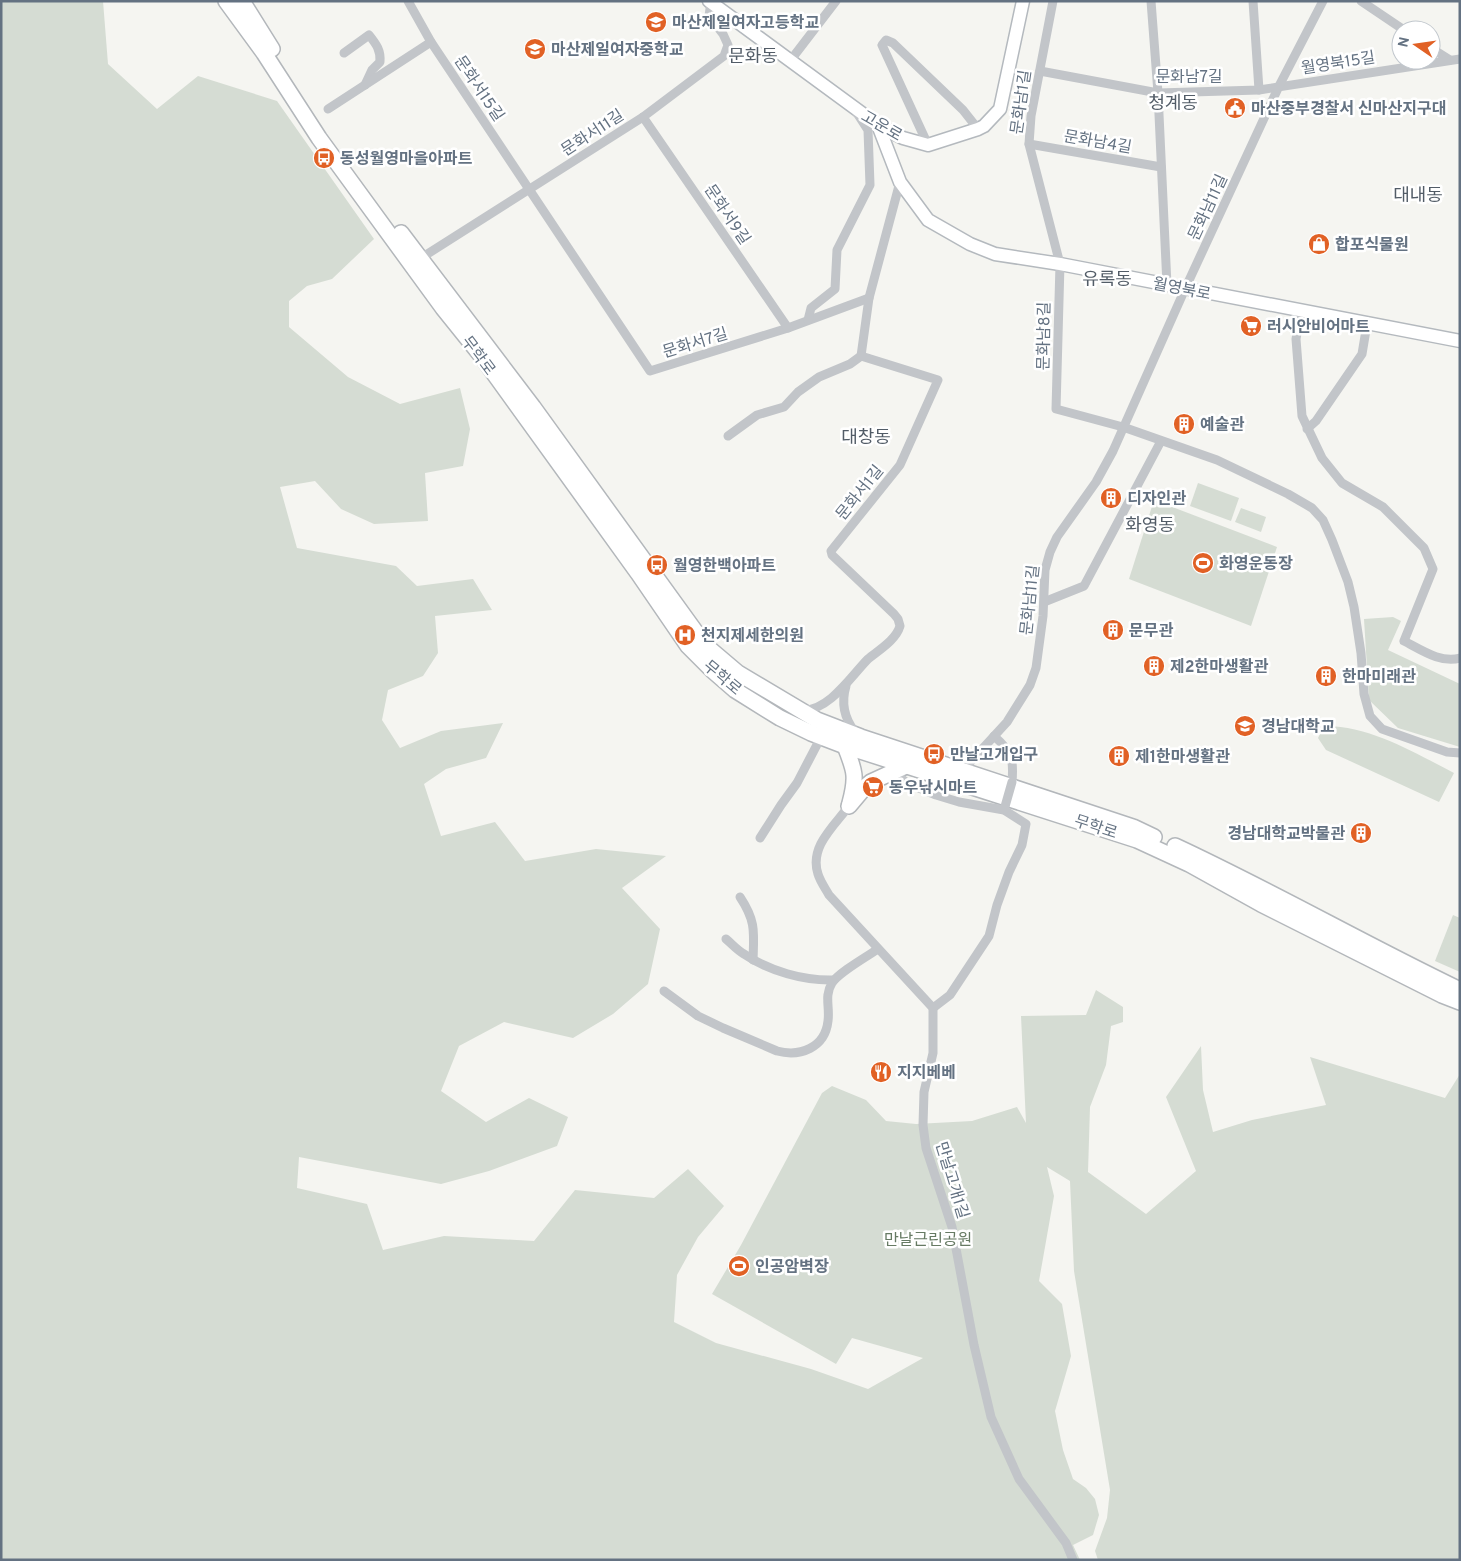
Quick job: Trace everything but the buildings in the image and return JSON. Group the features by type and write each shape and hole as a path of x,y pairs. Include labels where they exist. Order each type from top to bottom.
{"main road":[{"name":"무학로","path":"226,1 264,53 319,138 443,308 480,354 638,573 688,646 735,690 780,718 900,769 1137,840 1189,864 1301,925 1442,995 1460,1002"},
{"name":"무학로","path":"242,1 327,138 421,258 705,645 738,673 817,720 858,736 1132,826 1234,874 1400,961 1460,990"},
{"path":"928,145 978,130 1000,109 1022,1"},
{"name":"고운로","path":"710,2 878,125 903,138 928,145"},
{"name":"월영북로","path":"878,125 900,182 928,220 970,244 995,254 1060,264 1460,341"},
{"path":"845,746 854,767 855,775 849,806"},
{"path":"849,806 865,787 878,778 900,769"}],"street":[{"name":"문화서15길","path":"408,1 431,42 530,190"},
{"path":"790,61 836,1"},
{"name":"문화남1길","path":"1053,1 1031,116 1029,144 1060,264"},
{"path":"1151,1 1158,93 1167,285"},
{"path":"1253,1 1259,90"},
{"name":"문화남11길","path":"963,770 1007,722 1030,685 1036,668 1046,570 1056,536 1096,482 1113,451 1185,289 1279,86 1323,1"},
{"path":"1361,1 1391,21"},
{"name":"문화서11길","path":"421,258 643,117 724,56 728,45 723,34 710,16 710,2"},
{"path":"344,53 369,36 375,42 380,50 380,62 372,70 365,85"},
{"path":"928,145 882,45 886,40 893,43 963,110 978,130"},
{"path":"328,109 431,42"},
{"path":"1441,54 1450,60"},
{"name":"월영북15길","path":"1279,86 1460,59"},
{"name":"문화남7길","path":"1040,71 1158,93 1259,90 1279,86"},
{"path":"808,320 811,308 835,289 837,250 870,185 868,130 854,108"},
{"name":"문화서9길","path":"643,117 788,328"},
{"name":"문화남4길","path":"1029,144 1161,167"},
{"path":"728,436 757,415 784,407 798,392 819,377 850,364 861,356 869,298 900,182"},
{"name":"문화서7길","path":"530,190 650,371 788,328 869,298"},
{"name":"문화남8길","path":"1060,264 1056,409 1123,428"},
{"path":"1302,312 1296,339 1302,416 1322,458 1342,483 1383,508 1424,548 1433,569 1404,641 1436,657 1453,660 1460,658"},
{"path":"1308,429 1316,421 1362,354 1367,324"},
{"name":"문화서1길","path":"801,710 814,709 846,686 857,671 893,637 900,624 894,614 832,555 831,550 900,465 938,380 861,356"},
{"path":"1123,428 1217,460 1288,494 1312,508 1323,520 1348,582 1357,625 1364,694 1370,716 1382,729 1447,752 1460,753"},
{"path":"1044,602 1084,586 1161,441"},
{"path":"846,686 844,701 846,718 858,736"},
{"path":"994,736 1008,748 1014,766 1012,782 1004,810"},
{"path":"760,838 797,783 821,737"},
{"path":"849,806 821,841 816,855 818,874 829,895 933,1008 950,996 990,936 997,905 1009,872 1022,845 1026,824 1004,810 959,802 907,784 900,769"},
{"path":"740,897 749,910 753,921 753,960"},
{"path":"726,938 742,953 753,960 808,979 834,980"},
{"path":"664,992 698,1016 723,1028 777,1051 794,1054 811,1049 823,1036 829,1020 828,990 834,980 878,949"},
{"name":"만날고개1길","path":"933,1008 933,1053 924,1092 923,1125 926,1148 952,1227 974,1345 991,1418 1019,1479 1066,1542 1073,1560"}],"green space":[{"name":"만날근린공원","path":"1,1 103,1 108,64 157,109 198,76 277,101 374,239 332,279 307,286 289,301 289,327 348,377 400,404 460,388 470,429 463,466 425,473 428,521 374,524 341,509 315,481 280,487 297,548 396,566 417,586 473,579 492,610 435,616 438,653 423,676 388,690 382,720 400,748 441,731 503,723 486,758 446,769 424,784 441,836 495,822 525,861 596,849 666,856 622,888 660,929 648,984 613,1014 573,1038 504,1022 459,1046 441,1091 486,1122 529,1098 568,1117 557,1146 489,1171 441,1184 299,1157 297,1188 367,1204 383,1250 444,1236 534,1241 575,1190 654,1198 688,1169 724,1206 698,1237 677,1275 674,1322 716,1343 811,1369 868,1389 923,1358 852,1338 836,1364 712,1294 741,1245 822,1093 832,1086 866,1100 886,1121 916,1124 972,1121 1017,1107 1026,1123 1021,1016 1086,1015 1096,990 1123,1007 1123,1022 1111,1026 1106,1065 1090,1107 1088,1172 1146,1214 1196,1171 1166,1097 1201,1046 1203,1090 1213,1132 1252,1120 1326,1105 1310,1057 1445,1098 1460,1074 1460,1560 1098,1560 1095,1551 1107,1518 1110,1490 1074,1271 1070,1181 1047,1167 1054,1196 1039,1281 1062,1304 1071,1356 1055,1411 1063,1450 1073,1479 1086,1488 1095,1499 1099,1515 1093,1535 1073,1545 1080,1560 1,1560"},
{"path":"1198,483 1239,498 1231,521 1190,506"},
{"name":"화영운동장","path":"1154,500 1277,547 1251,626 1129,579"},
{"path":"1241,508 1266,517 1261,532 1235,522"},
{"path":"1393,617 1401,621 1388,650 1460,684 1460,747 1398,728 1369,700 1364,619"},
{"path":"1324,726 1358,730 1375,735 1408,749 1454,773 1439,802 1326,750 1318,738"},
{"path":"1453,915 1460,918 1460,972 1435,961"}],"place":[{"name":"마산제일여자고등학교","path":"656,22"},
{"name":"마산제일여자중학교","path":"535,49"},
{"name":"마산중부경찰서 신마산지구대","path":"1235,108"},
{"name":"동성월영마을아파트","path":"324,158"},
{"name":"합포식물원","path":"1319,244"},
{"name":"러시안비어마트","path":"1251,326"},
{"name":"예술관","path":"1184,424"},
{"name":"디자인관","path":"1111,498"},
{"name":"화영운동장","path":"1203,563"},
{"name":"월영한백아파트","path":"657,565"},
{"name":"문무관","path":"1113,630"},
{"name":"천지제세한의원","path":"685,635"},
{"name":"제2한마생활관","path":"1154,666"},
{"name":"한마미래관","path":"1326,676"},
{"name":"경남대학교","path":"1245,726"},
{"name":"만날고개입구","path":"934,754"},
{"name":"제1한마생활관","path":"1119,756"},
{"name":"동우낚시마트","path":"873,787"},
{"name":"경남대학교박물관","path":"1361,833"},
{"name":"지지베베","path":"881,1072"},
{"name":"인공암벽장","path":"739,1266"}],"district":[{"name":"문화동","path":"753,56"},
{"name":"청계동","path":"1173,103"},
{"name":"대내동","path":"1418,195"},
{"name":"유록동","path":"1107,279"},
{"name":"대창동","path":"866,437"},
{"name":"화영동","path":"1150,525"}]}
